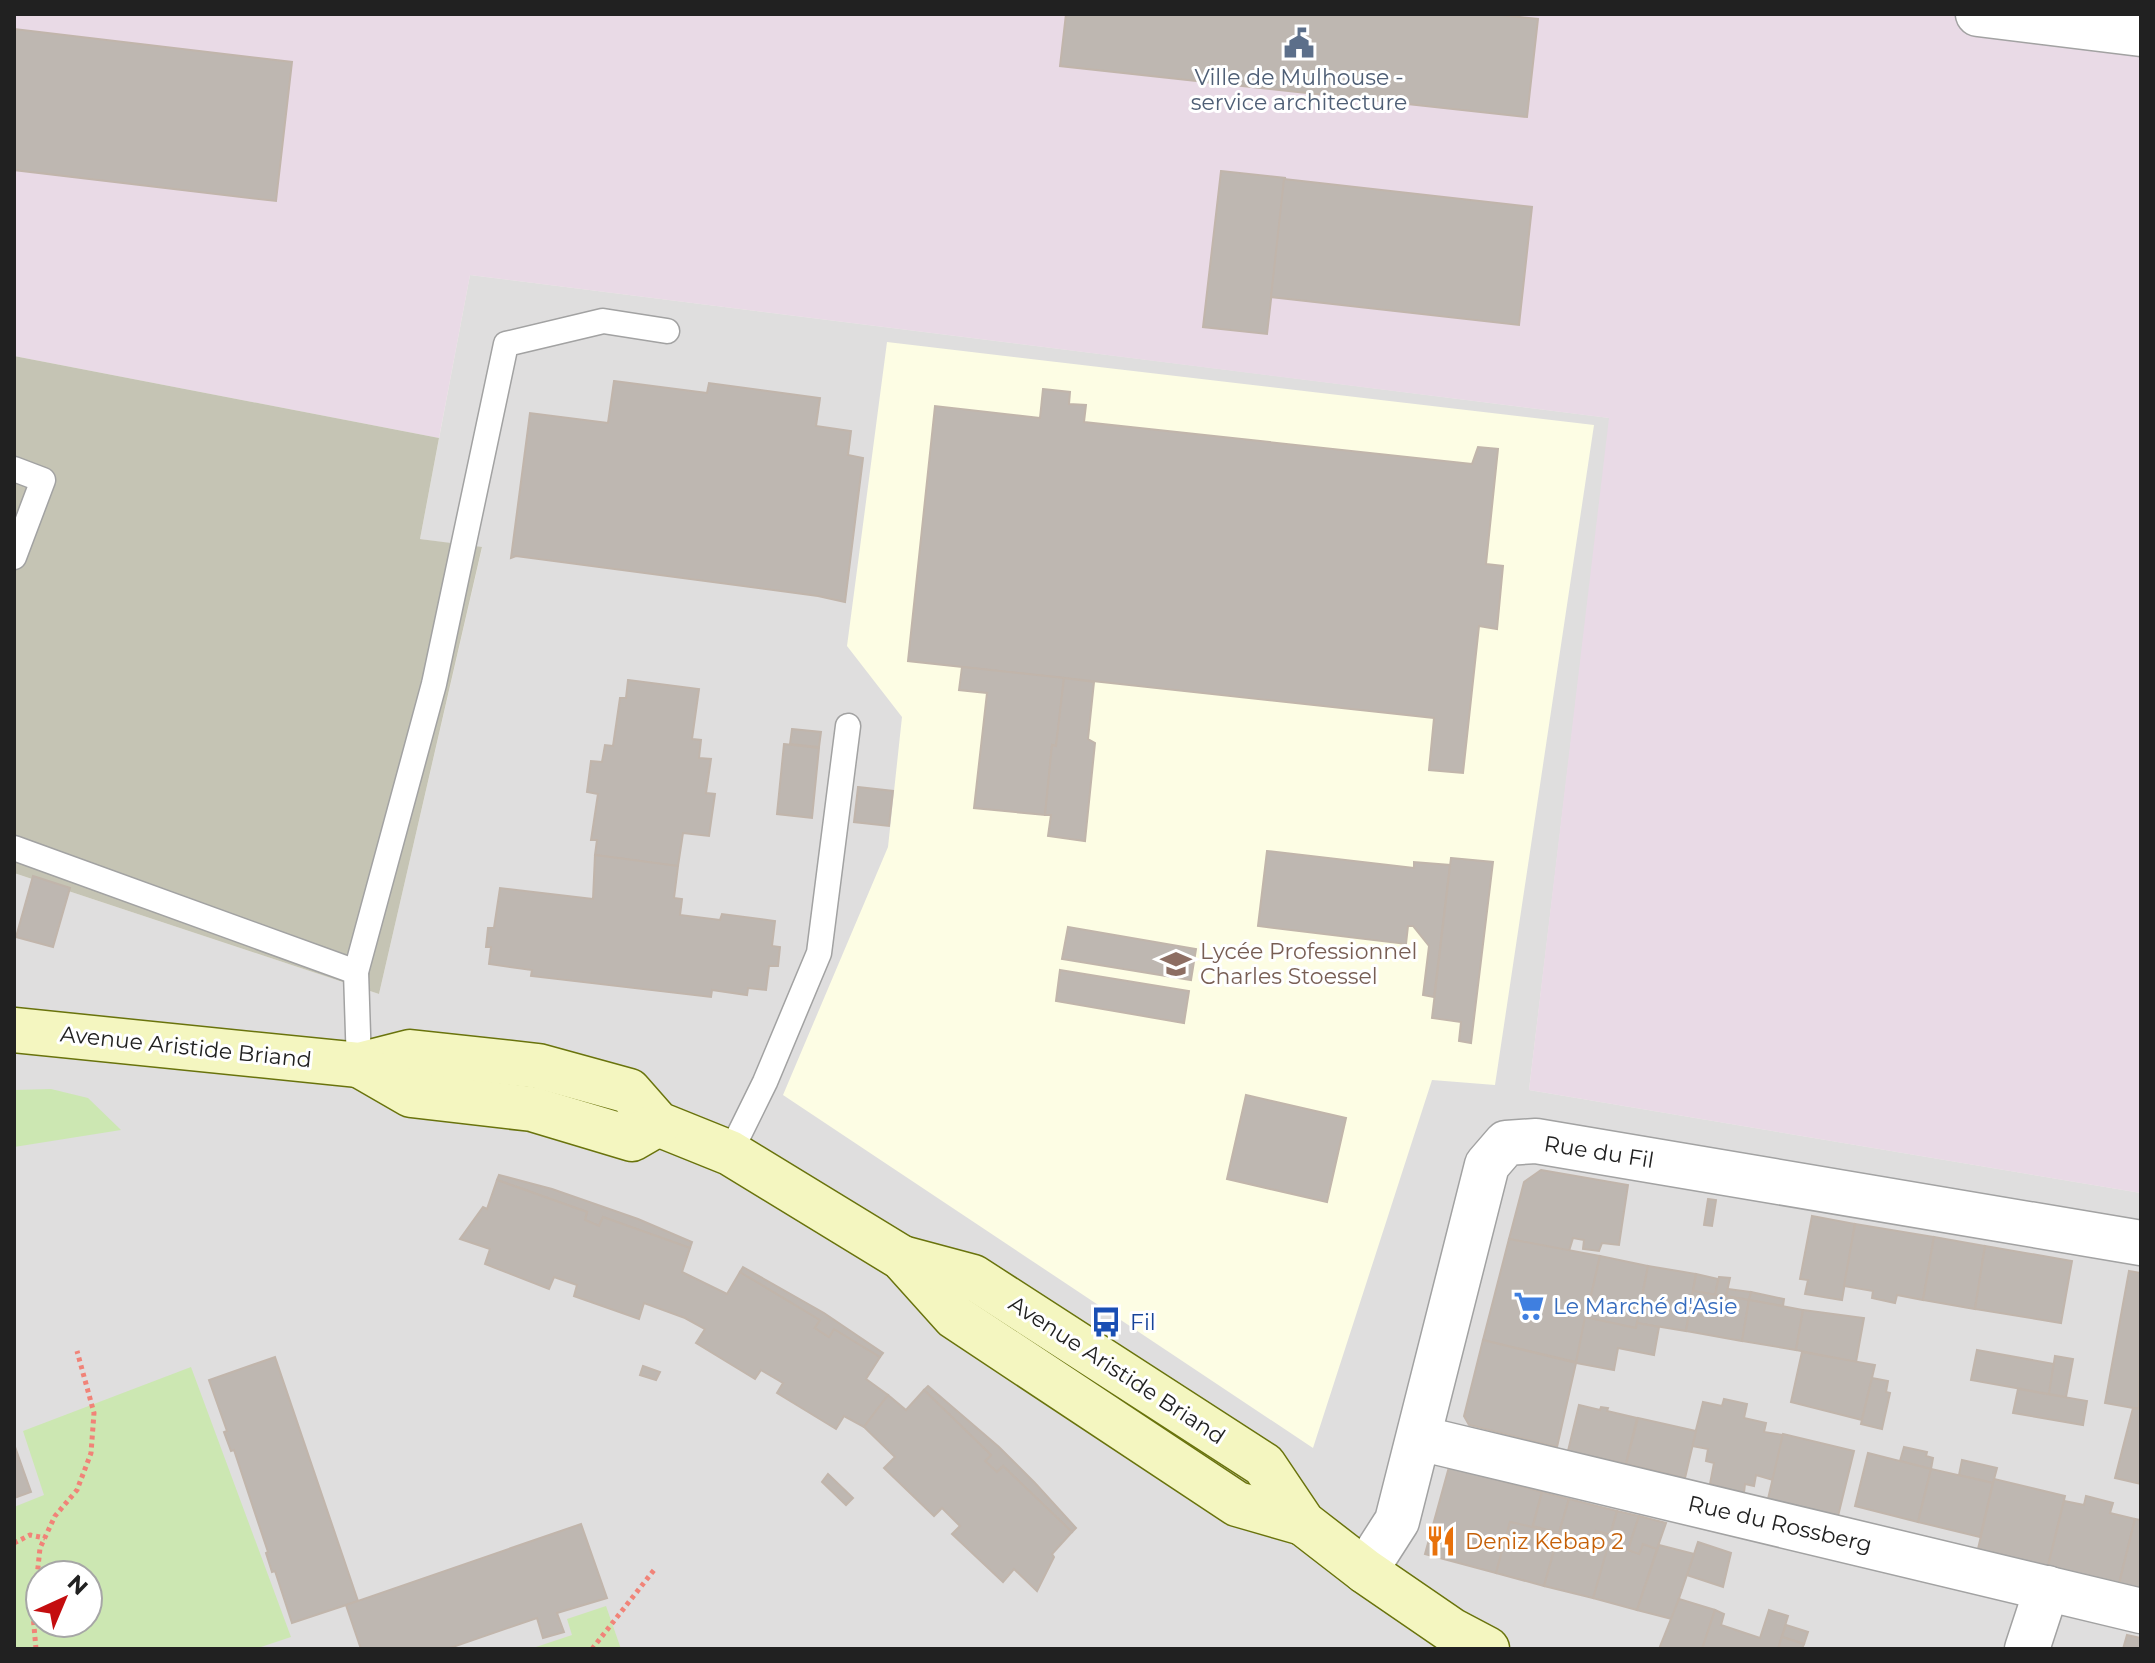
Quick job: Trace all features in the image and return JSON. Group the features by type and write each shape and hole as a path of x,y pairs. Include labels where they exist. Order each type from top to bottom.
{"main road":[{"name":"Avenue Aristide Briand","path":"14,1030 359,1065 410,1052 538,1066 629,1091 658,1124 730,1153 902,1258 955,1317 1237,1504 1303,1523 1460,1643"}],"street":[{"path":"1978,14 2141,34"},
{"name":"Rue du Fil","path":"1365,1571 1397,1521 1487,1165 1506,1143 1536,1141 2141,1243"},
{"name":"Rue du Rossberg","path":"1419,1438 2141,1611"},
{"path":"2027,1649 2047,1588"}],"lane":[{"path":"359,1065 356,972 434,684 506,344 603,321 667,331"},
{"path":"14,469 43,480 14,557"},
{"path":"730,1153 765,1082 819,953 848,726"},
{"path":"14,848 356,972"}],"path":[{"path":"36,1649 33,1615 40,1548 55,1516 77,1490 91,1453 94,1413 77,1351"},
{"path":"14,1543 30,1535 45,1538"},
{"path":"592,1649 654,1570"}],"shaded area":[{"path":"14,14 2141,14 2141,1193 1529,1090 1609,418 470,275 439,438 14,356"},
{"path":"470,275 1610,418 1529,1090 2141,1193 2141,1649 14,1649 14,873 379,994 482,548 420,539"},
{"name":"Lycée Professionnel Charles Stoessel","path":"887,342 1594,425 1495,1085 1432,1080 1313,1448 783,1095 888,847 902,717 847,646"},
{"path":"14,356 439,438 420,539 482,547 379,994 14,873"}],"green space":[{"path":"51,1089 88,1098 121,1130 14,1147 14,1090"},
{"path":"191,1367 291,1637 255,1649 14,1649 14,1507 44,1495 23,1431"},
{"path":"606,1606 621,1649 530,1649 572,1635 567,1619"}],"building":[{"name":"Ville de Mulhouse - service architecture","path":"1066,14 1493,14 1538,19 1527,117 1060,66"},
{"path":"14,29 292,62 276,201 14,170"},
{"path":"1221,171 1285,178 1267,334 1203,327"},
{"path":"1284,179 1532,207 1519,325 1271,297"},
{"path":"614,381 707,393 709,383 820,398 816,426 851,431 848,455 863,458 845,602 516,556 511,558 530,413 608,423"},
{"path":"1043,389 1070,392 1069,404 1086,405 1084,422 1472,464 1478,447 1498,449 1486,564 1503,566 1497,629 1479,626 1463,773 1429,770 1434,718 908,661 935,406 1040,418"},
{"path":"962,667 1064,678 1056,746 1052,745 1045,815 974,808 987,693 959,690"},
{"path":"1064,678 1094,682 1088,739 1095,743 1085,841 1048,836 1051,815 1045,815 1052,745 1056,746"},
{"path":"628,680 699,689 692,739 701,740 699,758 711,759 706,793 715,794 709,836 683,833 678,866 595,855 597,840 591,840 598,794 587,792 591,761 602,762 605,745 613,746 620,698 626,698"},
{"path":"792,729 821,732 819,747 790,744"},
{"path":"784,744 819,748 812,818 777,814"},
{"path":"858,787 893,791 889,826 854,822"},
{"path":"1267,851 1414,868 1414,862 1450,865 1434,997 1423,995 1429,946 1413,926 1408,926 1406,944 1258,926"},
{"path":"595,855 678,866 674,898 682,899 680,915 720,920 722,914 775,921 772,946 780,947 778,966 769,966 766,990 748,988 747,995 712,990 711,997 531,976 532,970 489,964 491,947 486,947 488,928 494,928 500,888 593,899"},
{"path":"1451,858 1493,862 1471,1043 1459,1041 1461,1022 1432,1018"},
{"path":"33,876 70,888 53,947 16,937"},
{"path":"1068,927 1196,949 1191,980 1062,959"},
{"path":"1060,970 1189,991 1184,1023 1056,1001"},
{"path":"1246,1095 1346,1118 1327,1202 1227,1179"},
{"path":"1541,1170 1628,1185 1619,1245 1602,1243 1599,1251 1583,1249 1584,1240 1573,1238 1569,1251 1509,1239 1524,1182"},
{"path":"499,1175 552,1189 638,1219 692,1242 690,1248 603,1217 599,1226 585,1220 587,1212 497,1180"},
{"path":"497,1180 587,1212 585,1220 599,1226 603,1217 690,1248 682,1272 727,1294 740,1272 820,1320 815,1328 829,1337 834,1329 880,1357 866,1379 888,1395 864,1427 844,1416 836,1429 777,1393 783,1383 761,1370 755,1379 696,1343 705,1329 685,1318 644,1303 639,1319 574,1296 577,1285 554,1277 549,1289 485,1264 490,1249 460,1239 483,1207 487,1209"},
{"path":"1708,1199 1716,1200 1712,1226 1704,1225"},
{"path":"1812,1216 1855,1224 1842,1300 1805,1294 1808,1280 1800,1279"},
{"path":"1855,1224 1934,1237 1923,1300 1897,1295 1895,1303 1872,1298 1873,1291 1844,1286"},
{"path":"1934,1237 1985,1246 1975,1309 1923,1300"},
{"path":"1509,1239 1600,1256 1576,1362 1483,1340"},
{"path":"1985,1246 2072,1261 2061,1323 1975,1309"},
{"path":"1600,1256 1648,1266 1636,1328 1586,1318"},
{"path":"1648,1266 1696,1274 1686,1331 1637,1323"},
{"path":"743,1267 824,1313 883,1353 880,1357 834,1329 829,1337 815,1328 820,1320 740,1272"},
{"path":"2129,1271 2141,1273 2139,1409 2105,1403"},
{"path":"1696,1274 1718,1279 1715,1295 1693,1291"},
{"path":"1719,1277 1730,1278 1726,1296 1715,1295"},
{"path":"1728,1289 1751,1292 1749,1300 1726,1296"},
{"path":"1693,1291 1749,1300 1742,1341 1686,1331"},
{"path":"1751,1292 1784,1299 1783,1306 1749,1300"},
{"path":"1749,1300 1803,1310 1796,1350 1742,1341"},
{"path":"1803,1310 1864,1318 1856,1362 1796,1350"},
{"path":"1585,1317 1636,1328 1637,1323 1659,1327 1654,1355 1618,1348 1614,1370 1576,1363"},
{"path":"1483,1340 1576,1363 1557,1447 1469,1425 1464,1416"},
{"path":"1977,1350 2054,1364 2049,1394 1971,1380"},
{"path":"1802,1352 1875,1365 1862,1420 1791,1402"},
{"path":"2055,1356 2073,1359 2066,1397 2049,1394"},
{"path":"275,1357 358,1601 292,1623 275,1571 272,1572 234,1450 231,1451 224,1432 227,1431 209,1380"},
{"path":"643,1366 660,1372 656,1380 640,1375"},
{"path":"1872,1378 1888,1381 1886,1392 1890,1393 1882,1429 1861,1424"},
{"path":"928,1386 999,1447 1076,1528 1072,1532 1003,1466 997,1472 985,1461 991,1455 924,1390"},
{"path":"2018,1389 2087,1401 2083,1425 2013,1413"},
{"path":"924,1390 991,1455 985,1461 997,1472 1003,1466 1072,1532 1052,1554 1054,1557 1037,1591 1014,1569 1003,1582 952,1534 960,1526 942,1508 934,1516 884,1468 895,1457 864,1427 888,1395 906,1410"},
{"path":"1724,1399 1747,1404 1744,1418 1766,1423 1764,1432 1783,1435 1773,1480 1756,1475 1754,1486 1745,1484 1744,1493 1710,1484 1714,1463 1706,1461 1708,1449 1692,1446 1703,1402 1722,1406"},
{"path":"1579,1405 1600,1410 1601,1407 1608,1408 1607,1411 1637,1418 1626,1464 1568,1451"},
{"path":"2133,1408 2141,1409 2141,1484 2115,1478"},
{"path":"1638,1418 1696,1431 1685,1478 1626,1464"},
{"path":"1783,1434 1854,1451 1838,1516 1768,1499"},
{"path":"14,1444 31,1492 14,1498"},
{"path":"1904,1447 1927,1452 1926,1456 1933,1458 1931,1469 1900,1461"},
{"path":"1868,1453 1931,1469 1918,1522 1855,1506"},
{"path":"1962,1460 1997,1468 1993,1483 1959,1475"},
{"path":"1449,1467 1542,1492 1532,1528 1510,1522 1496,1573 1425,1554"},
{"path":"1931,1469 1993,1483 1980,1537 1918,1522"},
{"path":"828,1474 853,1498 846,1505 822,1482"},
{"path":"1994,1479 2065,1496 2048,1566 1978,1549"},
{"path":"1542,1492 1569,1499 1559,1533 1533,1526"},
{"path":"2086,1496 2113,1503 2110,1513 2135,1519 2119,1584 2048,1566 2064,1501 2084,1505"},
{"path":"1569,1499 1617,1511 1610,1535 1596,1531 1593,1543 1559,1533"},
{"path":"1617,1511 1639,1516 1628,1550 1639,1554 1643,1544 1657,1549 1637,1610 1593,1598"},
{"path":"1639,1516 1666,1523 1657,1549 1643,1544 1639,1554 1628,1550"},
{"path":"2135,1519 2141,1520 2141,1589 2119,1584"},
{"path":"1510,1522 1559,1533 1544,1586 1496,1573"},
{"path":"581,1524 607,1598 557,1613 564,1632 543,1638 537,1618 447,1649 361,1649 346,1605"},
{"path":"1596,1531 1610,1535 1608,1546 1593,1543"},
{"path":"1559,1533 1608,1546 1593,1598 1544,1586"},
{"path":"1698,1542 1731,1553 1723,1587 1687,1575"},
{"path":"1659,1545 1694,1554 1672,1619 1637,1610"},
{"path":"1679,1599 1715,1610 1702,1649 1659,1649"},
{"path":"1715,1610 1724,1614 1721,1625 1760,1638 1769,1610 1788,1616 1778,1649 1702,1649"},
{"path":"1786,1625 1808,1632 1804,1644 1782,1637"},
{"path":"2127,1635 2141,1638 2141,1649 2123,1649"},
{"path":"1782,1637 1804,1644 1802,1649 1778,1649"}],"place":[{"name":"Ville de Mulhouse - service architecture","path":"1299,43"},
{"name":"Lycée Professionnel Charles Stoessel","path":"1176,964"},
{"name":"Le Marché d'Asie","path":"1529,1306"},
{"name":"Fil","path":"1106,1322"},
{"name":"Deniz Kebap 2","path":"1441,1541"}]}
